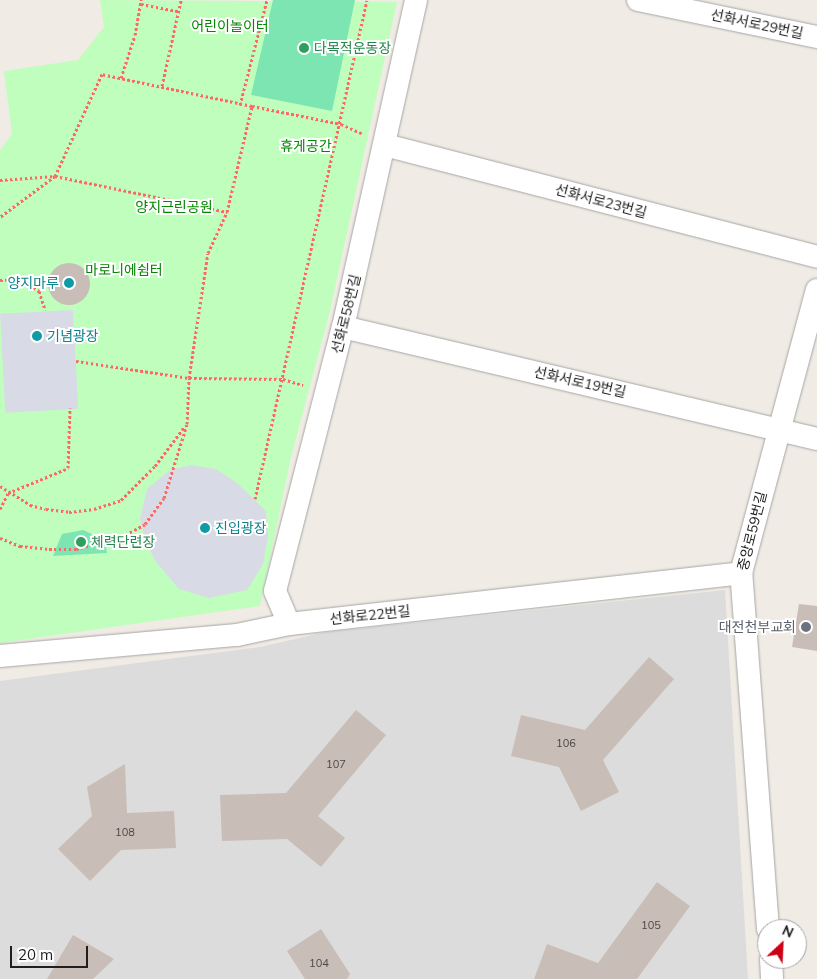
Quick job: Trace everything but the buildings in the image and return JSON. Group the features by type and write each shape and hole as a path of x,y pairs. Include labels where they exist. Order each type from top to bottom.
{"street":[{"name":"선화로58번길","path":"289,624 275,592 343,327 416,0"},
{"name":"선화서로29번길","path":"638,0 817,37"},
{"name":"선화서로23번길","path":"385,145 817,257"},
{"name":"중앙로59번길","path":"767,919 741,573 817,290"},
{"name":"선화서로19번길","path":"343,327 779,428 817,439"},
{"name":"선화로22번길","path":"0,656 237,635 289,624 741,573"}],"path":[{"path":"162,86 181,0"},
{"path":"240,105 266,0"},
{"path":"255,500 341,124 367,0"},
{"path":"121,78 141,2 178,11"},
{"path":"0,217 55,176 102,74 240,105 341,124"},
{"path":"0,538 20,546 76,548 121,538 145,524 164,498 187,424 189,378 208,253 227,212 252,106"},
{"path":"0,180 55,176 227,212"},
{"path":"0,280 21,278 40,290 45,310"},
{"path":"76,361 189,378 283,379"},
{"path":"0,509 8,493 68,468 70,408"},
{"path":"0,486 8,493 30,505 69,512 94,510 121,500 155,466 187,424"}],"shaded area":[{"name":"기념광장","path":"73,310 78,409 5,413 0,314"},
{"name":"진입광장","path":"191,465 216,469 237,483 266,511 268,537 263,564 247,590 209,598 179,589 156,562 145,541 140,519 147,489 170,470"},
{"path":"725,590 748,979 0,979 0,681 260,647 326,632"}],"green space":[{"name":"양지근린공원","path":"100,0 397,2 330,311 291,457 260,606 0,643 0,150 12,134 4,71 78,60 104,27"},
{"name":"다목적운동장","path":"273,0 355,0 332,111 251,95"},
{"name":"체력단련장","path":"83,530 105,540 107,553 53,556 62,534"}],"place":[{"name":"다목적운동장","path":"304,48"},
{"name":"양지마루","path":"69,283"},
{"name":"기념광장","path":"37,336"},
{"name":"진입광장","path":"205,528"},
{"name":"체력단련장","path":"81,542"},
{"name":"대전천부교회","path":"806,627"}],"park label":[{"name":"어린이놀이터","path":"230,26"},
{"name":"휴게공간","path":"306,146"},
{"name":"마로니에쉼터","path":"124,270"}]}
